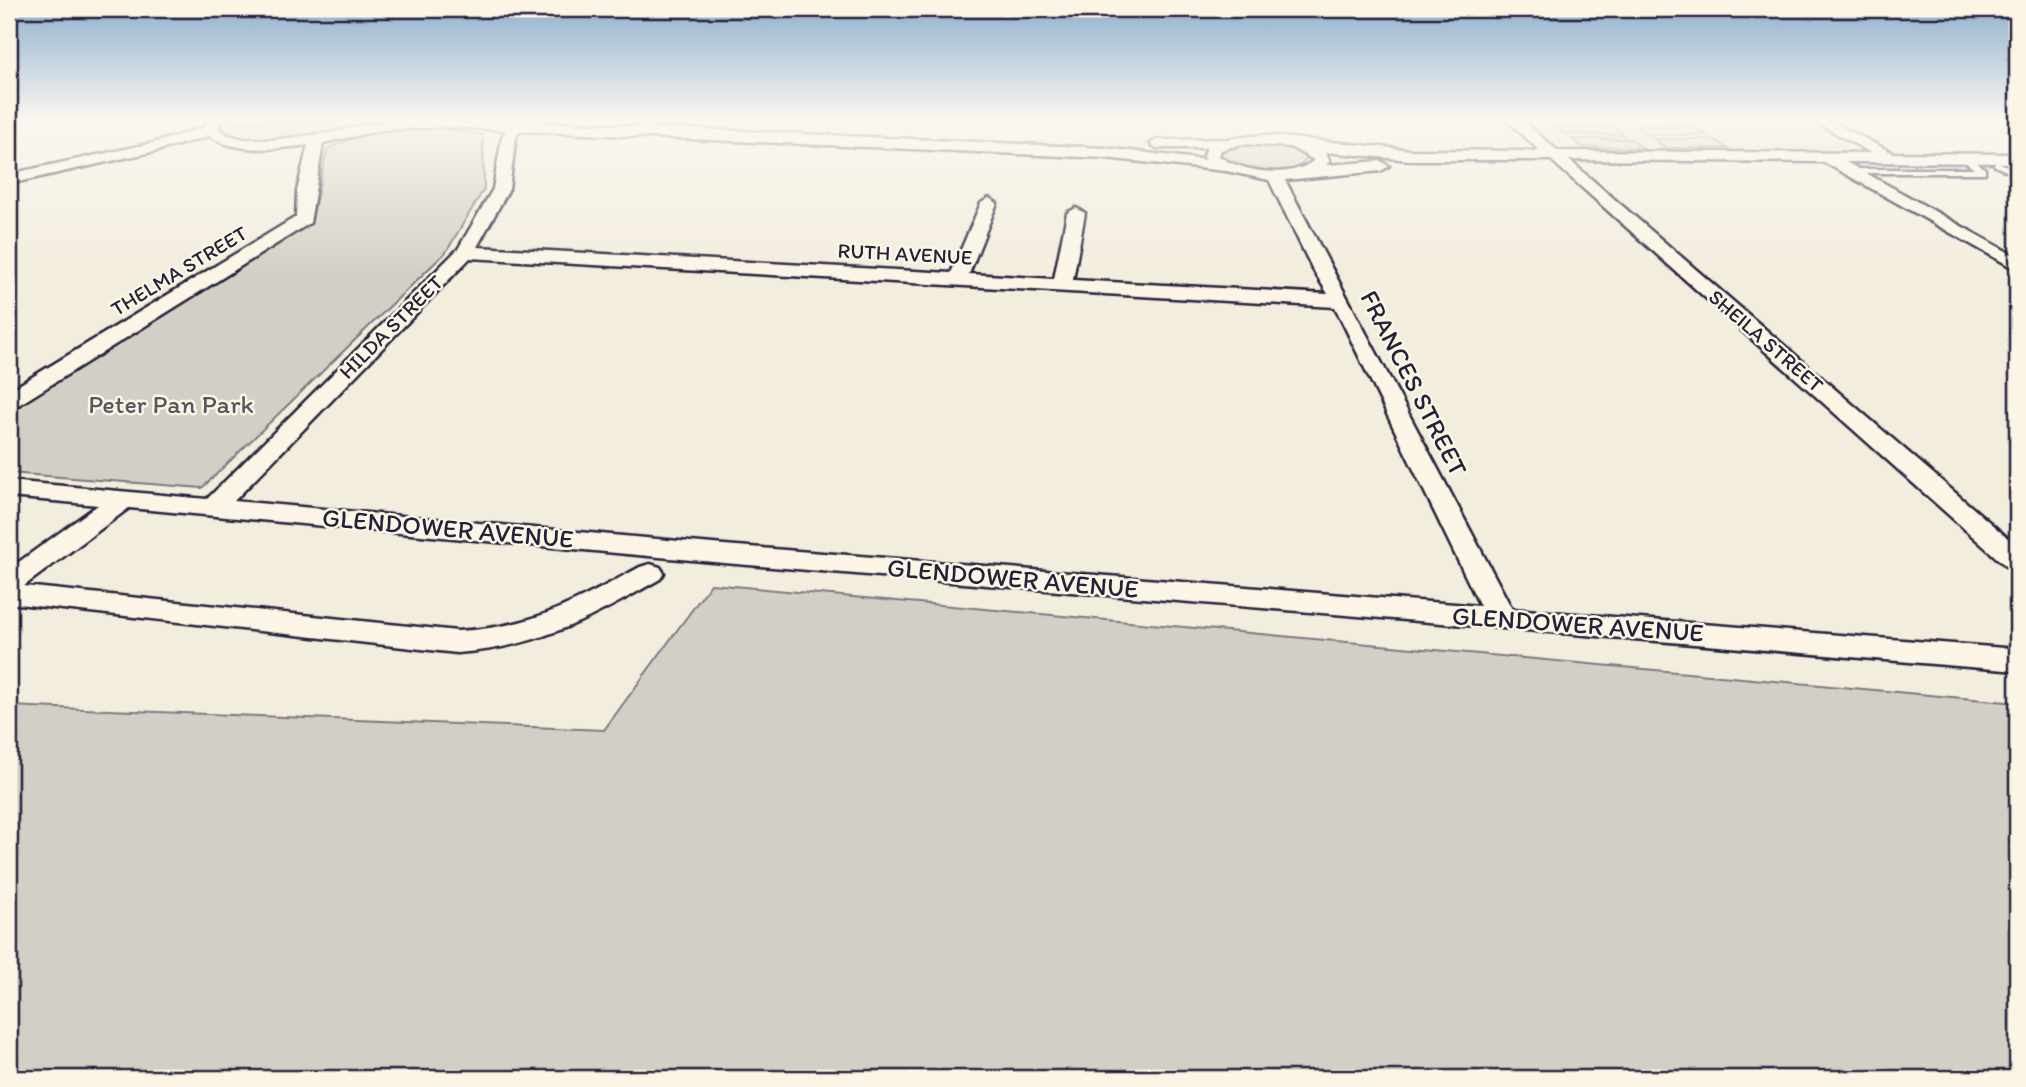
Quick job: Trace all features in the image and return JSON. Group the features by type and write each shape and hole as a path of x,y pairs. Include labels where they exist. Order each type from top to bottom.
{"street":[{"path":"9,179 42,172"},
{"name":"THELMA STREET","path":"9,401 304,219 309,172"},
{"name":"HILDA STREET","path":"215,506 465,252 501,189 504,172"},
{"path":"1255,172 1275,175 1304,172"},
{"name":"SHEILA STREET","path":"1574,172 2017,561"},
{"path":"1853,172 2017,264"},
{"name":"FRANCES STREET","path":"1275,175 1321,268 1342,301 1500,617"},
{"path":"958,279 989,203"},
{"path":"1063,285 1076,212"},
{"name":"RUTH AVENUE","path":"465,252 1342,301"},
{"name":"GLENDOWER AVENUE","path":"9,489 738,555 2017,660"},
{"path":"9,583 125,498"},
{"path":"9,594 457,642 493,642 560,623 650,573"}],"green space":[{"name":"Peter Pan Park","path":"322,172 484,172 484,189 446,252 202,488 9,473 9,411 312,220"},
{"path":"711,584 2017,703 2017,1078 9,1078 9,706 604,730"}]}
